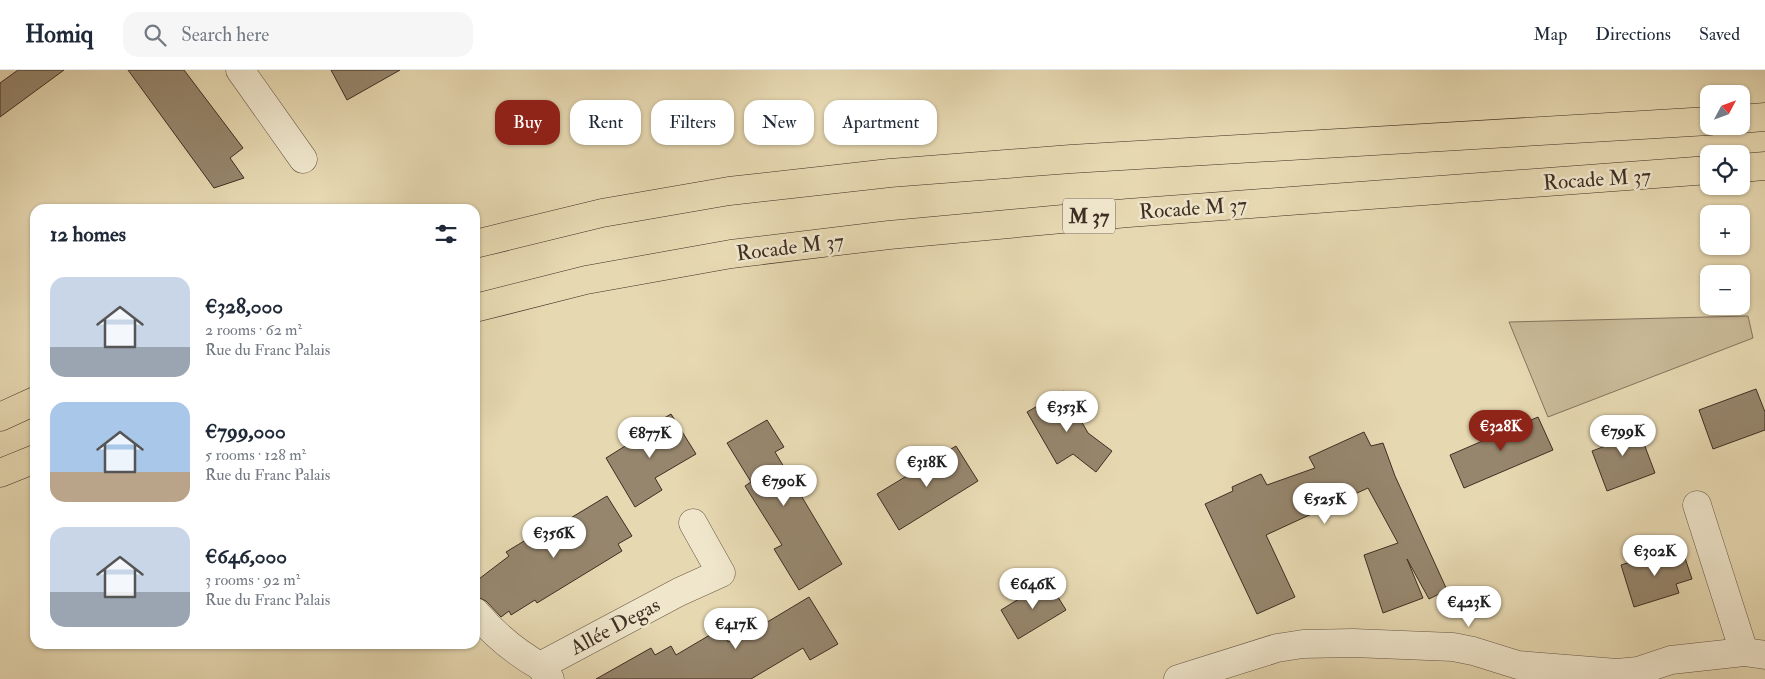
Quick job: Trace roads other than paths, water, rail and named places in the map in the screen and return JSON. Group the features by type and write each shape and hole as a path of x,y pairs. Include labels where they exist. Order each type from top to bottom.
{"highway":[{"path":"1750,118 1765,117"},
{"path":"480,243 602,213 729,191 890,173 1071,159 1700,122"},
{"path":"1750,167 1765,166"},
{"name":"Rocade M 37","path":"480,307 586,280 721,256 889,235 1128,213 1700,171"},
{"path":"0,417 30,403"},
{"path":"0,473 30,460"}],"street":[{"path":"240,70 302,159"},
{"path":"1178,679 1277,648 1303,644 1354,643 1453,647 1518,665 1617,673 1638,671 1671,660 1754,653 1697,505"},
{"name":"Allée Degas","path":"480,617 506,643 545,672 679,592 721,573 694,523"}]}
